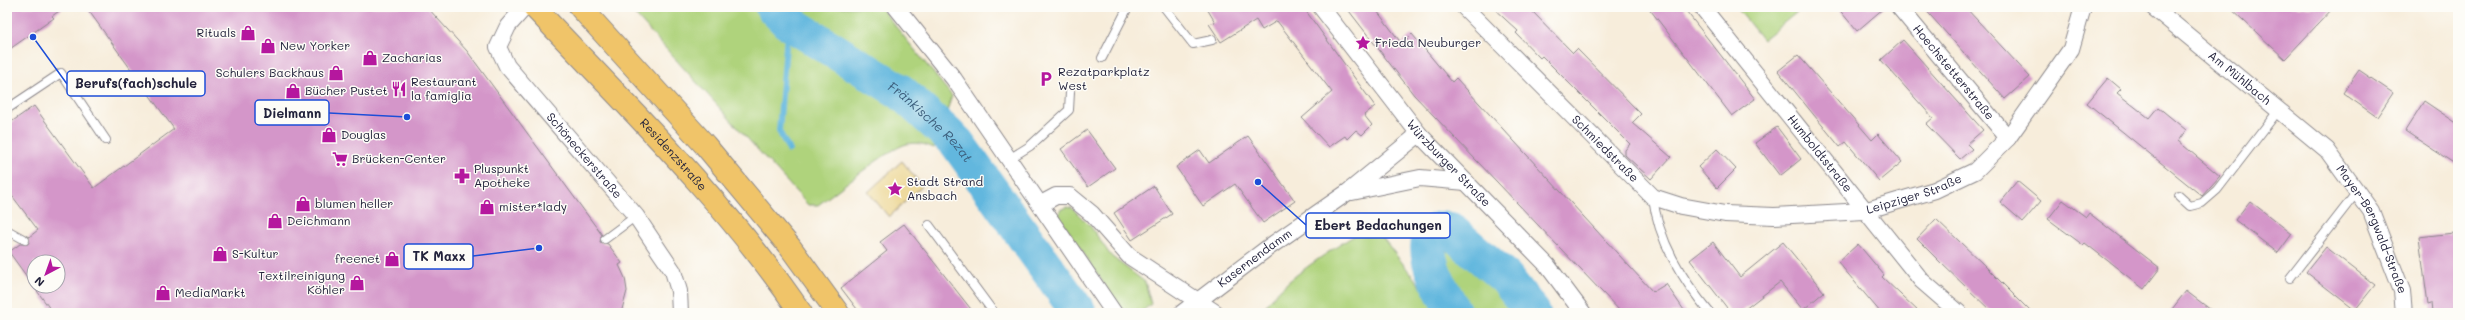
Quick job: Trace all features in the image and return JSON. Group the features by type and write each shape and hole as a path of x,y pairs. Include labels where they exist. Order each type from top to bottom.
{"main road":[{"name":"Residenzstraße","path":"534,7 677,159 778,278 802,313"},
{"path":"580,7 705,145 790,247 838,313"}],"street":[{"name":"Schöneckerstraße","path":"525,7 508,26 498,47 507,66 636,216 673,271 679,291 680,313"},
{"path":"896,7 954,80 1041,204 1114,313"},
{"name":"Würzburger Straße","path":"1321,7 1419,134 1547,265 1583,313"},
{"name":"Schmiedstraße","path":"1464,7 1653,197"},
{"name":"Humboldtstraße","path":"1702,7 1864,211 1922,281 1959,313"},
{"name":"Hoechstetterstraße","path":"1899,7 2008,138"},
{"name":"Leipziger Straße","path":"1653,197 1681,206 1725,214 1774,216 1864,211 1935,190 1975,171 2008,138 2071,49 2083,7"},
{"name":"Am Mühlbach","path":"2152,7 2327,150"},
{"name":"Kasernendamm","path":"1182,313 1270,247 1348,192 1419,134"},
{"name":"Mayer-Bergwald-Straße","path":"2327,150 2371,211 2402,291 2404,313"},
{"name":"Kasernendamm","path":"1348,192 1420,178 1466,182"},
{"path":"1041,204 1056,196 1070,196 1092,214 1129,256 1216,313"}],"lane":[{"path":"1102,58 1128,7"},
{"path":"1164,7 1193,44 1212,40"},
{"path":"7,109 61,73 106,140"},
{"path":"1009,160 1030,146 1069,110 1070,92"},
{"path":"2179,196 2190,206 2202,203 2216,190 2278,111"},
{"path":"2290,278 2357,192"},
{"path":"1653,197 1656,218 1663,239 1691,290 1710,313"},
{"path":"605,239 636,216"},
{"path":"928,225 994,313"},
{"path":"7,230 25,240"}],"green space":[{"path":"628,7 880,7 952,96 934,148 917,143 899,147 862,171 818,205 808,205"},
{"path":"1736,7 1801,7 1802,8 1763,40"},
{"path":"1066,207 1072,208 1091,227 1111,256 1145,282 1151,304 1140,313 1123,313 1059,216 1060,210"},
{"path":"1372,224 1432,301 1437,313 1261,313 1270,300 1296,276 1327,253"},
{"path":"1454,249 1495,278 1518,313 1464,313 1442,264 1444,252"}],"sand":[{"name":"Stadt Strand Ansbach","path":"902,161 922,186 889,217 868,192"}],"building":[{"path":"7,7 65,7 52,16 54,18 7,51"},
{"name":"Brücken-Center","path":"86,7 427,7 467,51 602,235 600,242 608,244 622,263 619,265 625,278 627,291 621,313 53,313 39,294 66,294 66,254 26,254 26,276 9,252 20,244 28,244 29,237 38,230 7,189 7,125 34,106 94,188 174,129"},
{"path":"1206,7 1303,7 1375,106 1364,115 1372,125 1362,135 1356,130 1347,139 1345,136 1329,147 1302,118 1332,92 1277,21 1262,30 1256,20 1221,42 1209,24 1215,22"},
{"path":"1346,7 1374,7 1402,44 1412,34 1452,82 1456,78 1653,292 1666,284 1686,313 1622,313 1414,95"},
{"path":"1492,7 1528,7 1573,53 1577,49 1641,114 1632,123 1671,157 1651,179 1625,155 1625,150 1630,144 1542,56 1540,58 1516,33 1518,31"},
{"path":"1648,7 1683,7 1755,99 1732,116"},
{"path":"1837,7 1885,7 1857,31"},
{"path":"1923,7 1965,7 2030,77 2005,99"},
{"path":"2229,7 2334,7 2285,59"},
{"path":"1903,40 1983,130 1967,144 1972,149 1960,159 1926,124 1933,118 1881,60"},
{"path":"1798,55 1872,140 1878,134 1902,162 1879,181 1846,142 1840,147 1778,71"},
{"path":"2359,70 2393,93 2377,117 2343,93"},
{"path":"2108,78 2121,89 2117,93 2149,118 2158,107 2186,130 2178,141 2220,176 2202,196 2087,103"},
{"path":"2424,101 2458,124 2458,166 2405,131"},
{"path":"1777,127 1801,159 1780,176 1755,143"},
{"path":"1087,130 1115,168 1088,187 1061,149"},
{"path":"1248,136 1295,201 1263,223 1235,184 1203,206 1176,167 1200,150 1209,163"},
{"path":"1717,149 1736,169 1717,188 1698,167"},
{"path":"2017,181 2041,201 2023,222 2000,202"},
{"path":"1154,186 1172,214 1132,240 1114,213"},
{"path":"2063,200 2086,217 2089,213 2160,268 2144,289 2085,243 2083,245 2048,219"},
{"path":"2250,201 2292,234 2278,253 2235,220"},
{"path":"1936,219 2032,313 1993,313 1940,262 1917,239"},
{"path":"904,224 974,313 860,313 841,288 887,251 880,242"},
{"path":"2453,233 2458,262 2458,313 2432,313 2431,303 2428,304 2419,237"},
{"path":"1713,242 1740,277 1783,242 1824,292 1803,310 1780,282 1740,313 1731,313 1690,260"},
{"path":"1858,244 1884,275 1882,277 1920,313 1881,313 1838,262"},
{"path":"2326,247 2375,285 2355,310 2306,272"},
{"path":"2186,291 2215,313 2169,313"}],"waterway":[{"name":"Fränkische Rezat","path":"773,7 788,22 901,92 957,143 1079,313"},
{"path":"788,22 779,131 789,150"},
{"name":"Fränkische Rezat","path":"1454,313 1434,275 1429,255 1428,245 1430,235 1440,229 1450,230 1506,278 1533,313"}],"place":[{"name":"Rituals","path":"248,33"},
{"name":"Berufs(fach)schule","path":"33,37"},
{"name":"Frieda Neuburger","path":"1363,43"},
{"name":"New Yorker","path":"268,46"},
{"name":"Zacharias","path":"370,58"},
{"name":"Schulers Backhaus","path":"336,73"},
{"name":"Rezatparkplatz West","path":"1046,79"},
{"name":"Restaurant la famiglia","path":"399,89"},
{"name":"Bücher Pustet","path":"293,91"},
{"name":"Dielmann","path":"407,117"},
{"name":"Douglas","path":"329,135"},
{"name":"Brücken-Center","path":"340,159"},
{"name":"Pluspunkt Apotheke","path":"462,176"},
{"name":"Ebert Bedachungen","path":"1258,182"},
{"name":"Stadt Strand Ansbach","path":"895,189"},
{"name":"blumen heller","path":"303,204"},
{"name":"mister*lady","path":"487,207"},
{"name":"Deichmann","path":"275,221"},
{"name":"TK Maxx","path":"539,248"},
{"name":"S-Kultur","path":"220,254"},
{"name":"freenet","path":"392,259"},
{"name":"Textilreinigung Köhler","path":"357,283"},
{"name":"MediaMarkt","path":"163,293"}]}
